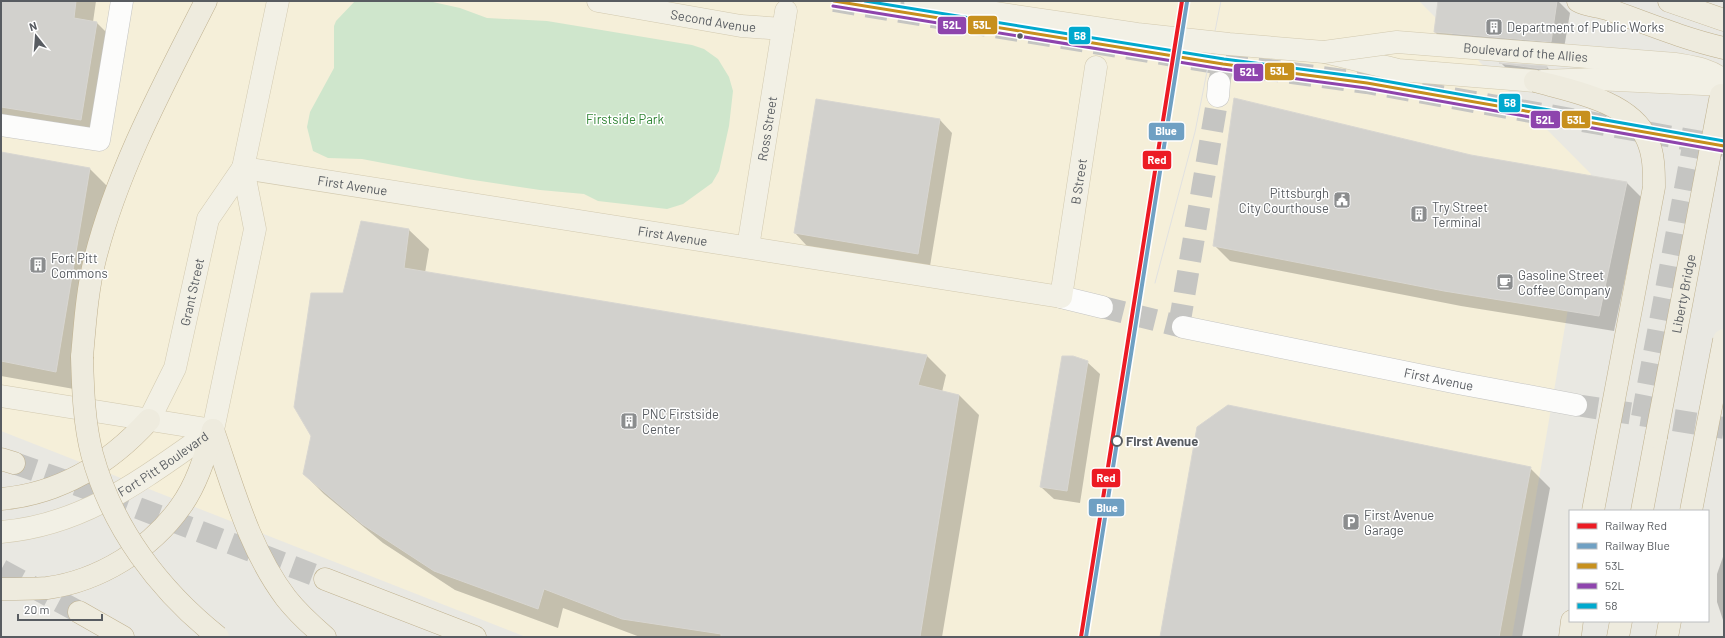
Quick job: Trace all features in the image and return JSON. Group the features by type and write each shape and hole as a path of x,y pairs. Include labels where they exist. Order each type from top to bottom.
{"highway":[{"path":"196,22 198,1"},
{"path":"206,1 135,146 103,229 88,293 82,357 85,415 92,453 101,484 124,533 158,579 180,604 218,637"},
{"path":"1578,1 1584,5 1605,9 1670,33 1724,48"},
{"path":"1669,1 1724,20"},
{"path":"1535,81 1611,105 1642,130 1647,140 1652,160 1654,187 1593,510"},
{"name":"Liberty Bridge","path":"1642,510 1723,85"},
{"path":"1691,510 1724,340"},
{"path":"1,500 41,492 67,482 90,470 130,441 149,420"},
{"path":"1,589 48,587 75,581 116,563 154,538 182,505 197,476 213,430"},
{"path":"213,430 243,516 267,569 286,598 325,637"},
{"path":"325,579 475,637"},
{"path":"79,612 123,637"},
{"path":"1570,637 1572,622"},
{"path":"1618,637 1621,622"},
{"path":"1667,637 1670,622"}],"main road":[{"name":"Grant Street","path":"149,420 175,368 208,219 243,168 278,1"},
{"name":"Second Avenue","path":"598,1 741,26 784,20"},
{"name":"Boulevard of the Allies","path":"915,1 1137,34 1324,52 1398,70 1535,81 1595,79 1723,85"},
{"name":"Ross Street","path":"748,247 784,20"},
{"name":"Boulevard of the Allies","path":"1324,52 1397,42 1676,64 1713,73 1723,85"},
{"name":"B Street","path":"1061,297 1096,67"},
{"name":"Grant Street","path":"213,430 255,229 243,168"},
{"name":"First Avenue","path":"243,168 1061,297"},
{"name":"Fort Pitt Boulevard","path":"1,396 213,430"},
{"name":"Fort Pitt Boulevard","path":"1,532 43,526 92,508 137,483 213,430"}],"street":[{"path":"1,125 99,140 122,1"},
{"name":"First Avenue","path":"1061,297 1102,307"},
{"name":"First Avenue","path":"1183,327 1450,382 1576,406"}],"shaded area":[{"path":"1,1 1419,1 1591,174 1512,637 526,637 1,431"}],"green space":[{"name":"Firstside Park","path":"355,1 433,2 460,8 487,18 547,21 692,45 704,49 718,59 729,77 733,91 729,126 719,171 712,183 683,204 667,209 598,201 584,194 540,190 467,179 362,159 328,158 313,151 307,127 310,112 334,68 334,26 336,21"}],"building":[{"path":"1,1 76,1 74,18 97,22 81,120 1,107"},
{"name":"Department of Public Works","path":"1438,1 1557,1 1551,42 1434,32"},
{"path":"1499,63 1547,66 1547,68 1541,69"},
{"name":"Try Street Terminal","path":"1234,98 1471,155 1627,182 1599,316 1444,291 1213,246"},
{"path":"816,99 940,119 918,254 794,233"},
{"name":"Fort Pitt Commons","path":"1,152 90,168 56,372 1,361"},
{"name":"PNC Firstside Center","path":"361,221 409,229 404,268 927,355 918,385 959,395 920,637 721,637 721,634 622,619 544,589 538,609 434,571 362,524 303,474 311,436 294,407 311,293 343,293"},
{"path":"1062,356 1073,356 1088,361 1067,491 1040,487"},
{"name":"First Avenue Garage","path":"1228,405 1531,467 1499,637 1160,637 1197,427"}],"tunnel":[{"path":"834,1 1223,64 1367,83 1724,146"},
{"path":"1219,83 1223,64"},
{"path":"1179,326 1218,96"},
{"path":"1642,417 1694,141"},
{"path":"1102,307 1183,327"},
{"path":"1576,405 1724,428"},
{"path":"14,463 80,486 325,579"},
{"path":"1,570 79,612"}],"tram line":[{"path":"1155,283 1195,132 1221,1"}],"rail line":[{"name":"Red","path":"1081,637 1182,1"},
{"name":"Blue","path":"1086,637 1187,2"}],"transit line":[{"name":"53L","path":"834,1 1223,64 1367,83 1724,146"},
{"name":"58","path":"865,1 1224,59 1368,78 1724,141"},
{"name":"52L","path":"833,6 1222,69 1366,88 1723,151"}],"place":[{"name":"Department of Public Works","path":"1494,27"},
{"name":"Pittsburgh City Courthouse","path":"1342,200"},
{"name":"Try Street Terminal","path":"1419,214"},
{"name":"Fort Pitt Commons","path":"38,265"},
{"name":"Gasoline Street Coffee Company","path":"1505,282"},
{"name":"PNC Firstside Center","path":"629,421"},
{"name":"First Avenue","path":"1117,441"},
{"name":"First Avenue Garage","path":"1351,522"}]}
